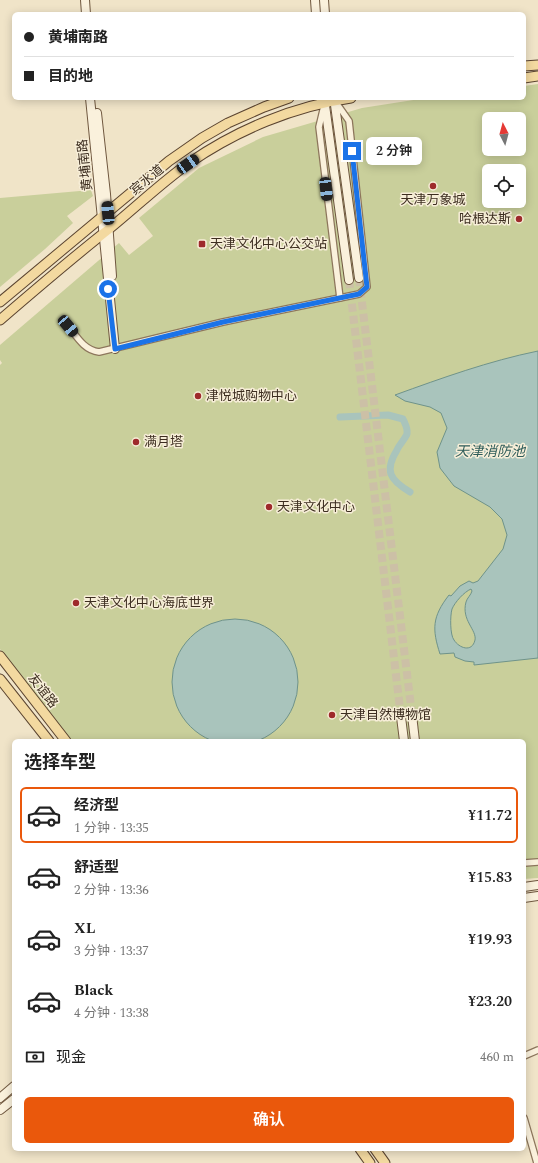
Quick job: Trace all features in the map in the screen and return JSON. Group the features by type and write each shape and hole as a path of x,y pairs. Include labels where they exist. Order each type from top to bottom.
{"main road":[{"path":"526,66 538,65"},
{"path":"526,78 538,76"},
{"name":"宾水道","path":"0,302 169,161 202,138 247,114 284,100"},
{"name":"宾水道","path":"0,320 188,164 212,148 241,133 324,100"},
{"name":"友谊路","path":"0,656 64,739"},
{"name":"友谊路","path":"0,679 46,739"},
{"path":"361,1151 370,1163"},
{"path":"377,1151 386,1163"}],"street":[{"path":"80,0 81,12"},
{"path":"85,0 86,12"},
{"path":"314,0 316,12"},
{"path":"324,0 325,12"},
{"name":"黄埔南路","path":"90,100 105,215"},
{"name":"黄埔南路","path":"95,100 117,347"},
{"path":"324,100 319,127 340,297"},
{"path":"324,100 349,280"},
{"path":"334,100 359,278"},
{"path":"67,322 90,347 98,350 359,294 367,287 349,121 335,100"},
{"path":"412,716 415,739"},
{"path":"401,717 404,739"},
{"path":"526,863 538,862"},
{"path":"526,887 538,885"},
{"path":"526,898 538,896"},
{"path":"526,1055 538,1050"},
{"path":"0,1098 12,1088"},
{"path":"0,1110 12,1101"},
{"path":"526,1125 537,1163"}],"green space":[{"name":"天津文化中心","path":"538,84 538,878 526,879 526,739 69,739 0,649 0,365 2,363 0,360 0,345 119,243 129,255 153,236 139,218 199,168 263,137 362,108 413,100 526,100 526,86"},
{"path":"91,190 93,196 67,216 73,223 0,287 0,198"}],"water":[{"name":"天津消防池","path":"538,351 538,658 474,665 474,662 465,661 455,657 454,653 440,654 436,637 435,623 439,610 449,595 451,596 460,586 469,581 473,583 478,581 503,549 507,535 502,519 490,507 454,486 440,468 437,452 447,428 441,413 430,407 405,401 395,395 466,370","holes":["471,589 472,591 465,608 467,619 474,632 475,640 471,647 465,648 456,643 453,638 451,612 453,606 460,598 468,590"]},
{"path":"229,619 247,620 265,626 280,637 291,652 298,676 297,694 291,712 280,727 262,739 205,738 190,727 179,712 172,688 173,670 179,652 190,637 205,626"}],"waterway":[{"path":"340,417 388,415 403,419 407,428 407,434 393,457 390,469 394,479 403,488 410,492"}],"tunnel":[{"path":"359,278 412,715"},
{"path":"349,280 401,717"}],"place":[{"name":"天津万象城","path":"433,186"},
{"name":"哈根达斯","path":"519,219"},
{"name":"天津文化中心公交站","path":"202,244"},
{"name":"津悦城购物中心","path":"198,396"},
{"name":"满月塔","path":"136,442"},
{"name":"天津文化中心","path":"269,507"},
{"name":"天津文化中心海底世界","path":"76,603"},
{"name":"天津自然博物馆","path":"332,715"}],"route":[{"path":"108,289 115,349 223,322 359,294 367,287 352,151"}]}
